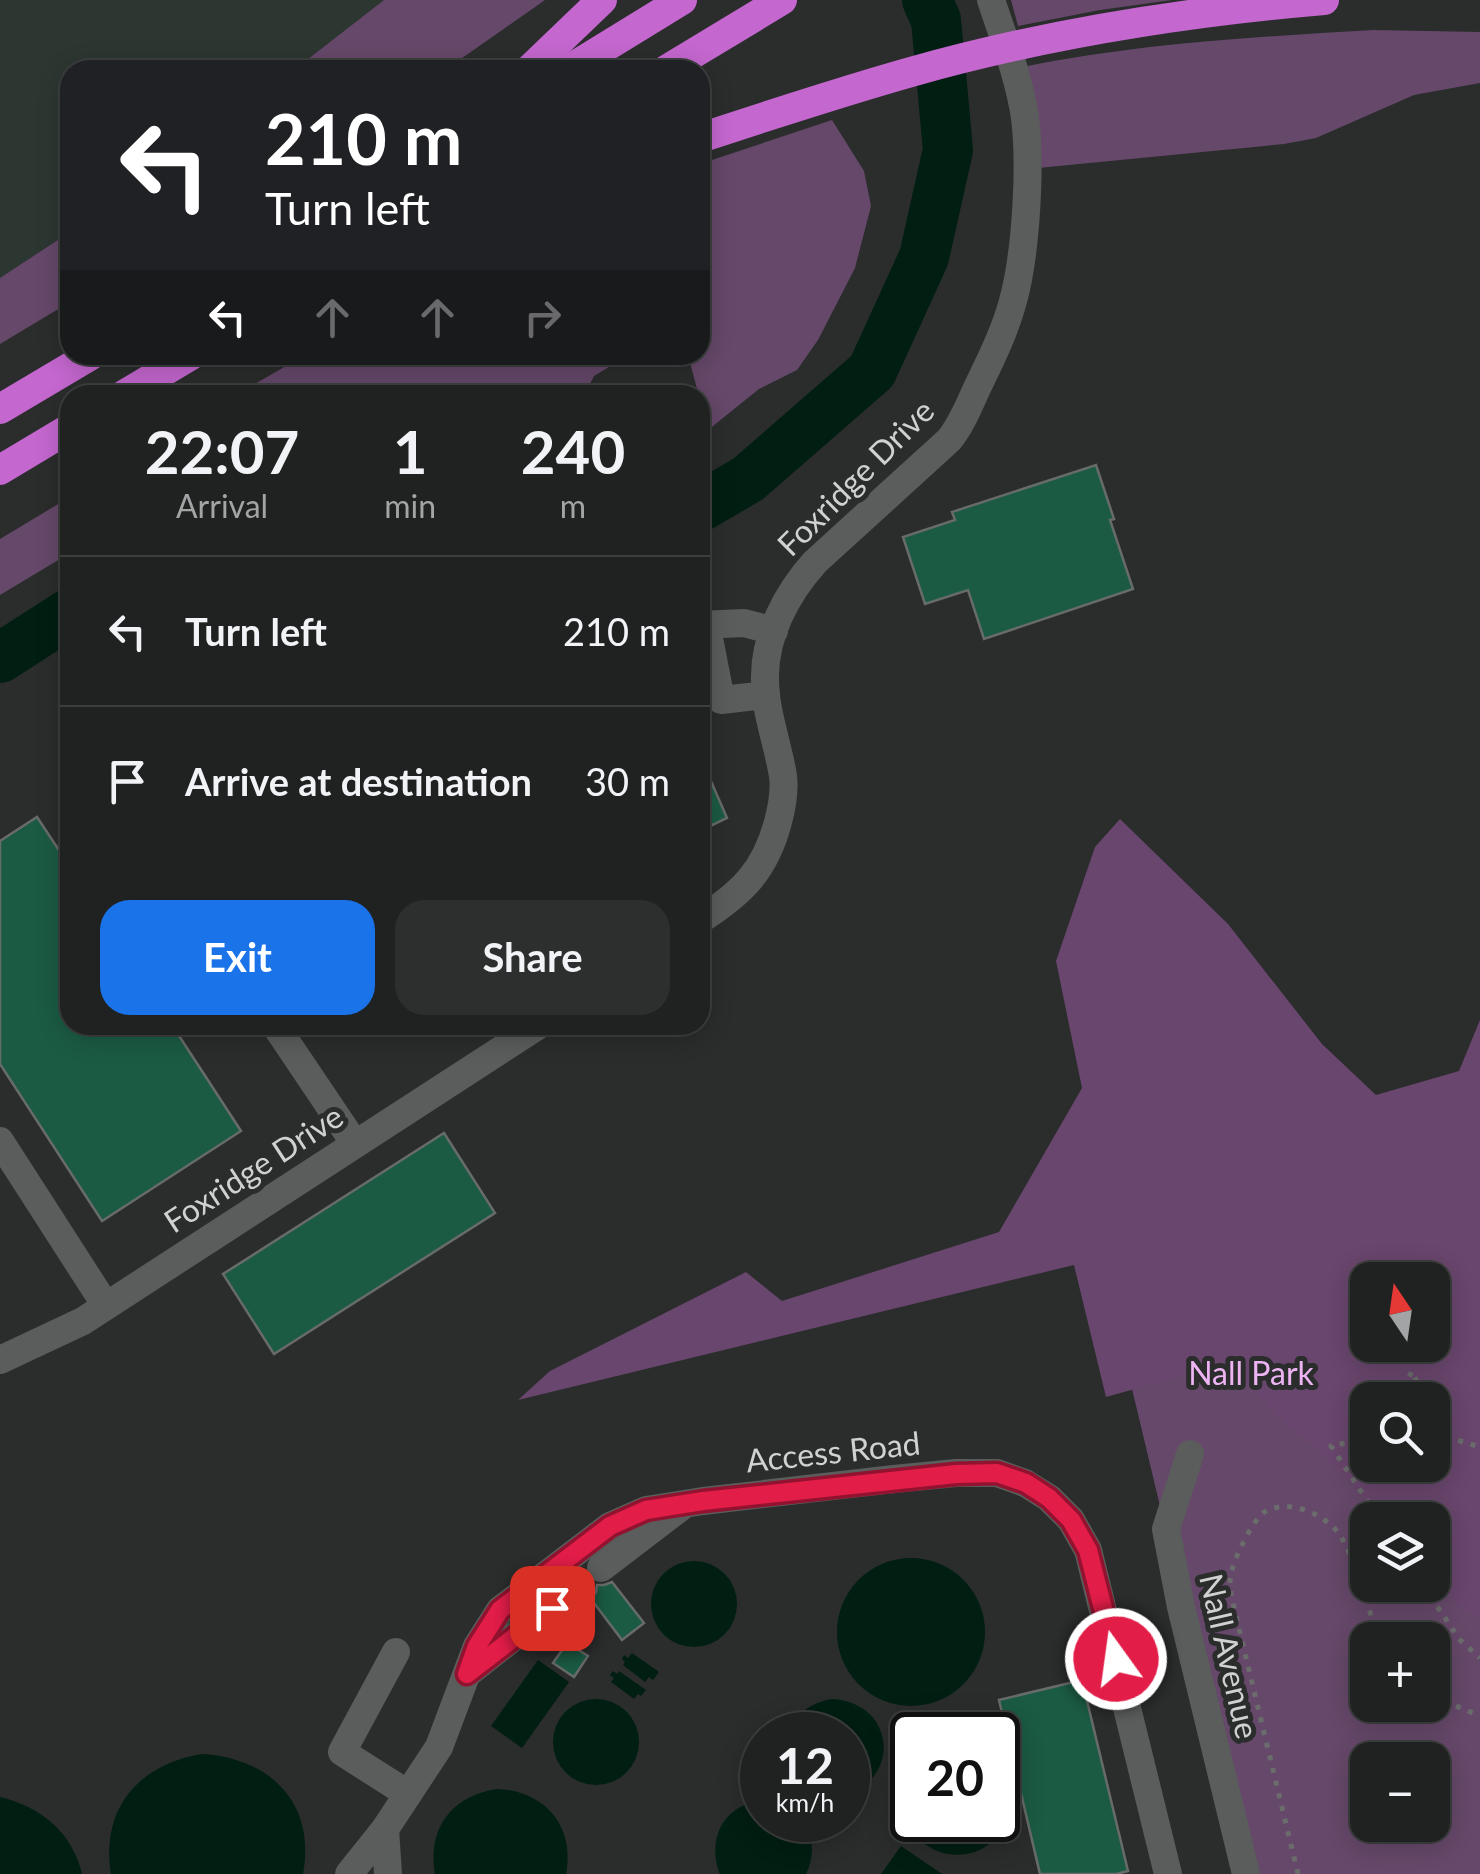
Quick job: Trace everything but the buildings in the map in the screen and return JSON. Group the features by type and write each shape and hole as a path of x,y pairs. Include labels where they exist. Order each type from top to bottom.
{"highway":[{"path":"539,60 602,0"},
{"path":"584,60 682,0"},
{"path":"682,60 782,0"},
{"path":"710,135 932,66 1023,45 1139,23 1324,0"},
{"path":"0,410 75,365"},
{"path":"141,385 174,365"},
{"path":"0,470 60,434"}],"street":[{"name":"Foxridge Drive","path":"710,913 739,893 750,880 764,860 776,830 784,779 766,694 765,664 792,590 815,562 933,456 958,428 997,347 1013,300 1022,242 1027,139 1018,80 991,0"},
{"path":"710,624 744,623 774,631"},
{"path":"710,654 721,700 766,694"},
{"path":"282,1035 355,1144"},
{"name":"Foxridge Drive","path":"0,1360 66,1330 106,1306 524,1035"},
{"path":"0,1141 106,1306"},
{"name":"Nall Avenue","path":"1190,1454 1166,1529 1246,1874"},
{"name":"Access Road","path":"349,1874 385,1829 439,1748 477,1646 500,1610 610,1526 646,1510 686,1504 894,1479 997,1473 1026,1483 1049,1498 1071,1520 1088,1550 1168,1874"},
{"path":"467,1674 686,1504"},
{"path":"396,1652 342,1752 408,1794"},
{"path":"385,1829 388,1874"}],"path":[{"path":"1406,1382 1412,1370 1418,1382"},
{"path":"1450,1438 1480,1446"},
{"path":"1350,1442 1330,1446 1350,1476"},
{"path":"1298,1874 1230,1579 1234,1562 1258,1518 1281,1507 1296,1508 1312,1513 1338,1533 1373,1622"},
{"path":"1435,1602 1460,1639 1480,1658"},
{"path":"1450,1704 1480,1716"}],"shaded area":[{"path":"0,0 384,0 307,60 60,60 60,239 0,278"},
{"path":"911,1558 939,1564 963,1580 979,1604 985,1632 979,1660 963,1684 939,1700 911,1706 883,1700 859,1684 843,1660 837,1632 843,1604 859,1580 883,1564"},
{"path":"686,1561 702,1561 725,1573 734,1587 734,1621 725,1635 702,1647 686,1647 670,1640 658,1628 651,1612 651,1596 658,1580 670,1568"},
{"path":"632,1653 659,1672 653,1680 649,1677 645,1682 623,1665 624,1655 628,1658"},
{"path":"538,1660 569,1682 522,1748 491,1726"},
{"path":"613,1671 646,1690 634,1699 611,1682"},
{"path":"588,1699 604,1699 627,1711 636,1725 636,1759 627,1773 604,1785 588,1785 572,1778 560,1766 553,1750 553,1734 560,1718 572,1706"},
{"path":"832,1699 852,1703 868,1712 803,1712"},
{"path":"870,1715 883,1740 883,1756 870,1780"},
{"path":"202,1754 248,1764 283,1789 302,1826 303,1874 111,1874 112,1829 129,1793 160,1768"},
{"path":"497,1789 529,1796 553,1814 566,1841 566,1874 435,1874 435,1843 446,1817 467,1799"},
{"path":"0,1797 29,1807 53,1824 71,1846 82,1874 0,1874"},
{"path":"738,1808 740,1842 811,1842 806,1874 720,1874 715,1847 718,1835 722,1824"},
{"path":"922,1842 990,1842 960,1855 939,1852"},
{"path":"901,1846 942,1874 881,1874"}],"green space":[{"path":"384,0 545,0 459,60 307,60"},
{"path":"1011,0 1172,0 1018,26"},
{"path":"1373,30 1480,32 1480,83 1414,95 1316,138 1038,168 1027,66 1157,46"},
{"path":"832,120 864,171 871,206 855,268 818,340 797,370 759,389 710,428 710,385 696,385 691,365 710,365 710,161"},
{"path":"60,239 60,308 0,344 0,278"},
{"path":"288,365 612,365 594,376 589,385 253,385"},
{"path":"60,503 60,559 0,595 0,539"},
{"path":"1120,819 1228,924 1322,1044 1376,1095 1459,1071 1480,1020 1480,1621 1450,1598 1450,1502 1369,1502 1352,1482 1450,1482 1450,1382 1350,1382 1350,1480 1286,1423 1228,1363 1106,1397 1074,1265 518,1400 550,1371 746,1272 782,1301 999,1232 1082,1088 1056,961 1095,847"},
{"name":"Nall Park","path":"1480,1189 1480,1874 1248,1874 1105,1276"}],"waterway":[{"path":"710,501 748,479 872,371 924,257 948,150 936,20 927,0"},
{"path":"0,658 60,619"}],"route":[{"path":"552,1608 467,1674 477,1646 500,1610 610,1526 646,1510 894,1479 997,1473 1026,1483 1049,1498 1071,1520 1088,1550 1116,1659"}]}
